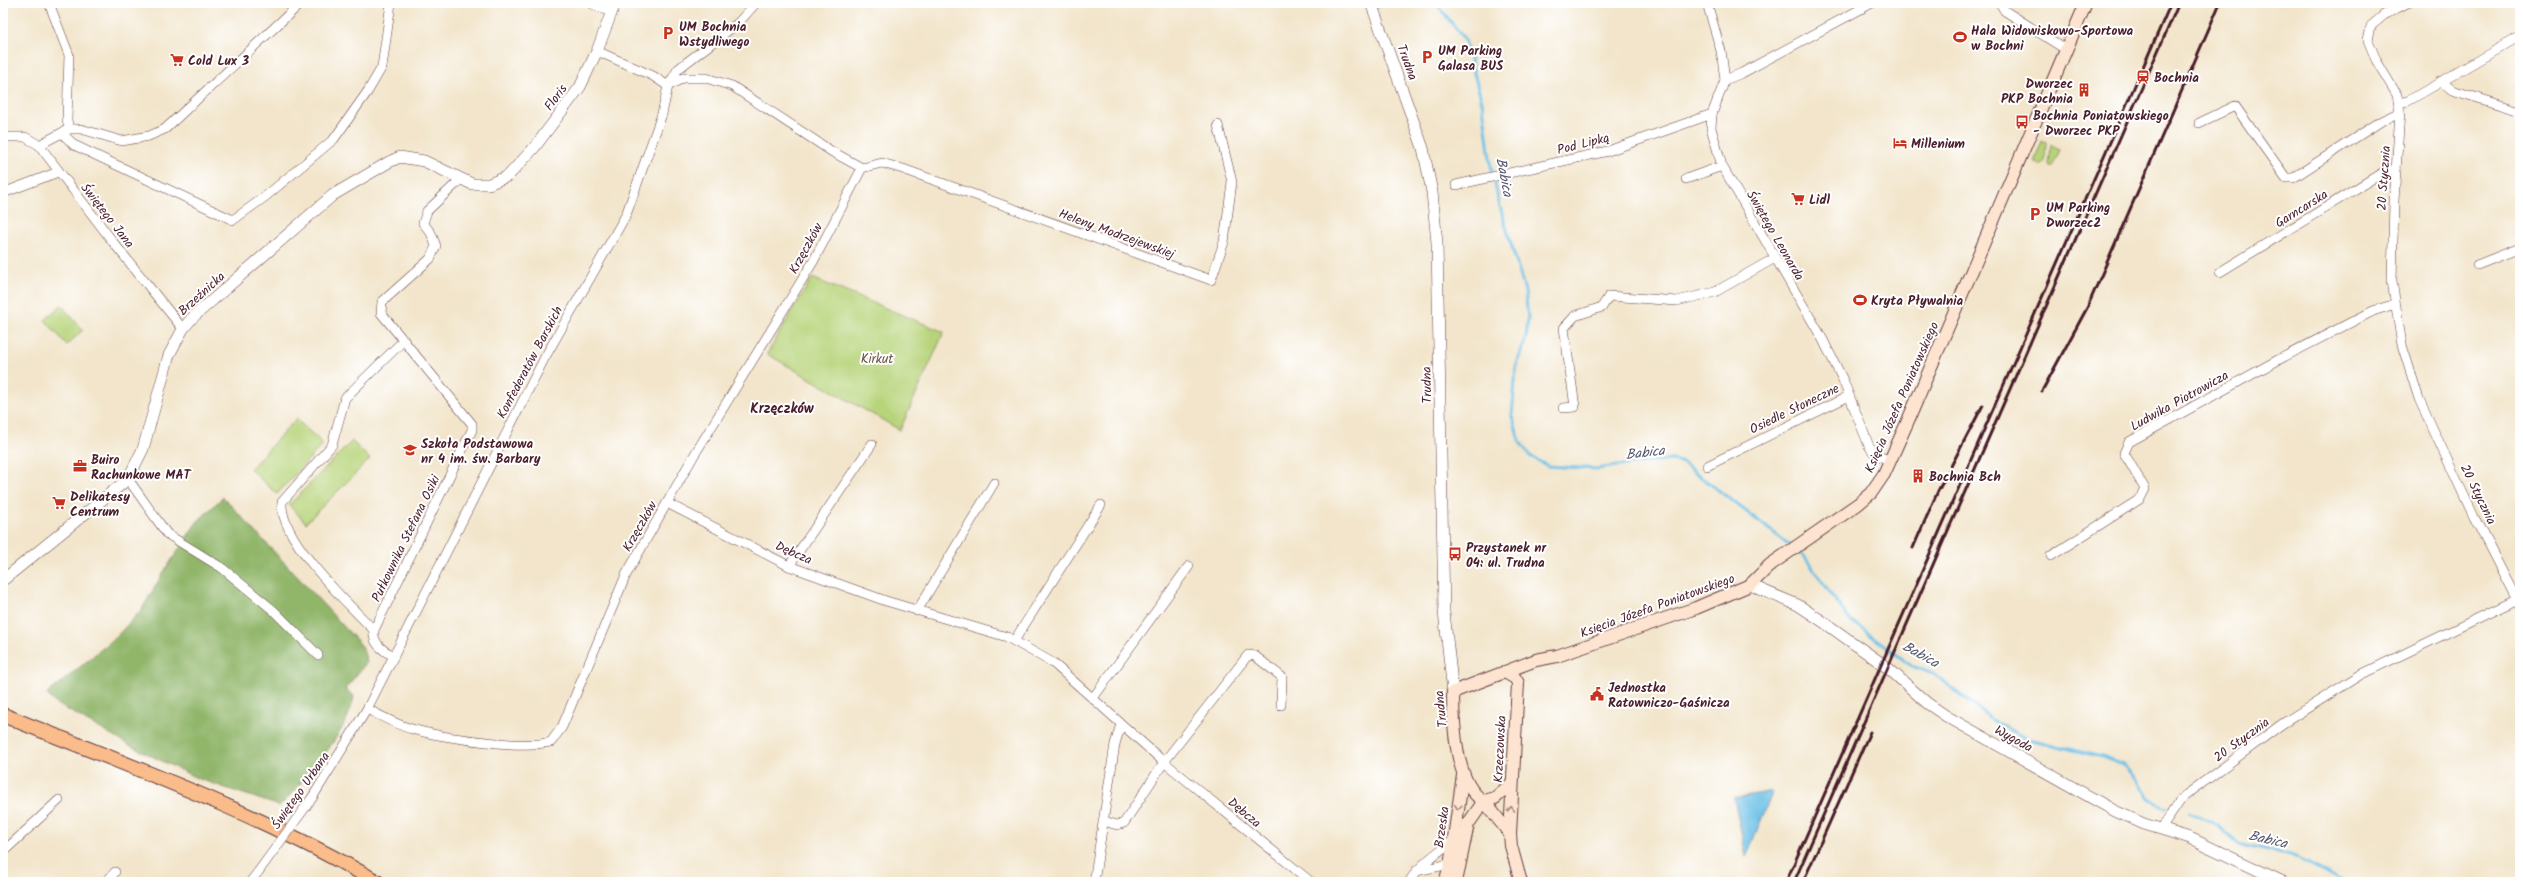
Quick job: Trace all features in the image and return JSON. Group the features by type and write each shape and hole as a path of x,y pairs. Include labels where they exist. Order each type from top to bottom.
{"main road":[{"name":"Księcia Józefa Poniatowskiego","path":"1454,692 1536,660 1557,656 1696,608 1750,585 1770,565 1865,499 1876,487 1890,461 2065,49 2086,3"},
{"name":"Księcia Józefa Poniatowskiego","path":"1518,683 1527,671 1538,668 1557,656"},
{"path":"1505,672 1515,678 1518,683"},
{"name":"Krzeczowska","path":"1518,683 1510,834 1511,846 1521,882"},
{"name":"Trudna","path":"1454,692 1453,704 1463,774"},
{"path":"3,715 198,794 326,852 377,882"},
{"name":"Krzeczowska","path":"1463,774 1470,789 1484,801 1510,834"},
{"name":"Brzeska","path":"1456,882 1454,840 1463,774"},
{"path":"1484,801 1495,798 1512,784"},
{"name":"Brzeska","path":"1445,882 1456,863 1468,824 1484,801"}],"street":[{"path":"49,3 69,56 67,120 65,131 74,145 233,220 266,196 338,133 382,67 392,3"},
{"path":"3,137 25,137 40,145 65,131 81,128 122,141 149,136 165,129 301,3"},
{"path":"590,3 613,7"},
{"name":"Konfederatów Barskich","path":"367,709 544,359 626,215 662,114 668,86 678,69 738,23 756,3"},
{"path":"1372,5 1384,3"},
{"name":"Świętego Leonarda","path":"1707,3 1722,51 1725,80 1712,114 1713,141 1722,166 1822,338 1849,396 1869,446 1875,454 1890,461"},
{"path":"1725,80 1742,73 1872,3"},
{"path":"2000,3 2005,11 2065,49"},
{"name":"20 Stycznia","path":"2161,829 2182,798 2282,724 2360,675 2519,601 2474,517 2419,399 2402,345 2392,281 2399,107 2397,95 2376,60 2368,40 2371,26 2384,15 2407,3"},
{"name":"Trudna","path":"1372,5 1423,148 1432,192 1437,243 1444,612 1454,692"},
{"name":"Floris","path":"489,184 508,176 534,148 580,87 597,51 613,7"},
{"path":"2199,123 2235,106 2286,178 2293,178 2383,120 2408,101 2520,36"},
{"path":"597,51 653,76 668,86 683,78 706,78 732,86 831,151 862,168"},
{"path":"2441,81 2452,90 2520,111"},
{"name":"Pod Lipką","path":"1456,185 1608,151 1712,114"},
{"name":"Heleny Modrzejewskiej","path":"862,168 882,163 903,168 1211,280 1224,242 1232,182 1218,125"},
{"name":"Świętego Jana","path":"40,145 58,172 183,329"},
{"name":"Brzeźnicka","path":"3,580 128,479 143,449 169,355 183,329 204,308 333,195 400,157 411,157 424,161 472,184 489,184"},
{"path":"1686,179 1722,166"},
{"name":"Krzęczków","path":"367,709 411,729 456,737 538,745 551,742 562,727 626,575 667,503 813,262 862,168"},
{"name":"Garncarska","path":"2220,272 2385,171 2396,169"},
{"path":"3,193 58,172"},
{"name":"Pułkownika Stefana Osiki","path":"394,656 378,646 373,635 374,630 472,430 472,424 381,312 382,302 430,260 436,246 431,232 423,223 427,211 461,180"},
{"path":"2477,265 2520,248"},
{"path":"1563,408 1575,407 1564,328 1575,316 1602,307 1609,296 1677,301 1715,292 1775,258"},
{"name":"Ludwika Piotrowicza","path":"2051,556 2140,499 2145,488 2124,453 2129,442 2278,360 2373,311 2395,304"},
{"name":"Pułkownika Stefana Osiki","path":"374,630 301,552 281,512 282,502 332,444 345,398 404,340"},
{"name":"Osiedle Słoneczne","path":"1707,466 1849,396"},
{"path":"789,566 872,444"},
{"path":"128,479 167,534 222,568 273,610 318,655"},
{"path":"917,611 994,483"},
{"name":"Dębcza","path":"667,503 789,566 917,611 1014,641 1053,663 1164,762 1311,882"},
{"path":"1014,641 1100,505"},
{"path":"1093,698 1189,566"},
{"name":"Wygoda","path":"1750,585 1798,605 1888,668 1927,703 1946,716 2115,811 2161,829 2190,838 2284,882"},
{"path":"1104,821 1117,825 1124,823 1164,762 1248,655 1255,656 1282,677 1281,705"},
{"name":"Świętego Urbana","path":"250,882 312,798 367,709"},
{"path":"1094,882 1115,744 1121,724"},
{"path":"3,852 59,800"},
{"path":"1410,882 1416,871 1454,840"},
{"path":"1416,871 1456,863"},
{"path":"106,882 115,872"}],"green space":[{"path":"2042,141 2046,143 2045,162 2040,165 2034,162"},
{"path":"2051,144 2060,150 2052,167 2049,165"},
{"name":"Kirkut","path":"812,278 944,332 900,430 767,354"},
{"path":"61,305 83,330 67,345 45,320"},
{"path":"296,419 323,444 277,494 250,469"},
{"path":"352,441 370,459 306,523 289,505"},
{"path":"223,497 362,646 367,662 345,689 354,696 344,725 335,740 313,769 280,806 199,779 127,744 54,702 47,694 115,638 142,609 165,570 197,522"}],"water":[{"path":"1773,791 1746,857 1734,798"}],"waterway":[{"name":"Babica","path":"1436,3 1465,40 1483,106 1491,166 1499,203 1525,291 1528,318 1526,337 1516,368 1512,416 1520,442 1530,456 1548,466 1596,469 1653,461 1673,460 1683,463 1791,546"},
{"name":"Babica","path":"1797,551 1804,556 1849,619 1912,666 1934,674 1997,723 2025,738 2102,757 2124,765 2137,779 2149,799 2166,807"},
{"name":"Babica","path":"2189,812 2217,825 2238,843 2291,855 2345,882"},
{"name":"Babica","path":"2363,882 2394,882"}],"railway":[{"path":"1786,882 2171,3"},
{"path":"1794,882 2179,3"},
{"path":"2042,391 2087,308 2220,3"},
{"path":"1913,548 1938,491 1983,405"},
{"path":"1803,882 1870,732"}],"place":[{"name":"UM Bochnia Wstydliwego","path":"668,33"},
{"name":"Hala Widowiskowo-Sportowa w Bochni","path":"1960,37"},
{"name":"UM Parking Galasa BUS","path":"1427,57"},
{"name":"Cold Lux 3","path":"177,60"},
{"name":"Bochnia","path":"2143,77"},
{"name":"Dworzec PKP Bochnia","path":"2084,90"},
{"name":"Bochnia Poniatowskiego - Dworzec PKP","path":"2022,122"},
{"name":"Millenium","path":"1900,143"},
{"name":"Lidl","path":"1798,199"},
{"name":"UM Parking Dworzec2","path":"2035,214"},
{"name":"Kryta Pływalnia","path":"1860,300"},
{"name":"Szkoła Podstawowa nr 4 im. św. Barbary","path":"410,450"},
{"name":"Buiro Rachunkowe MAT","path":"80,466"},
{"name":"Bochnia Bch","path":"1918,476"},
{"name":"Delikatesy Centrum","path":"59,503"},
{"name":"Przystanek nr 04: ul. Trudna","path":"1455,554"},
{"name":"Jednostka Ratowniczo-Gaśnicza","path":"1597,694"}],"district":[{"name":"Krzęczków","path":"782,408"}]}
